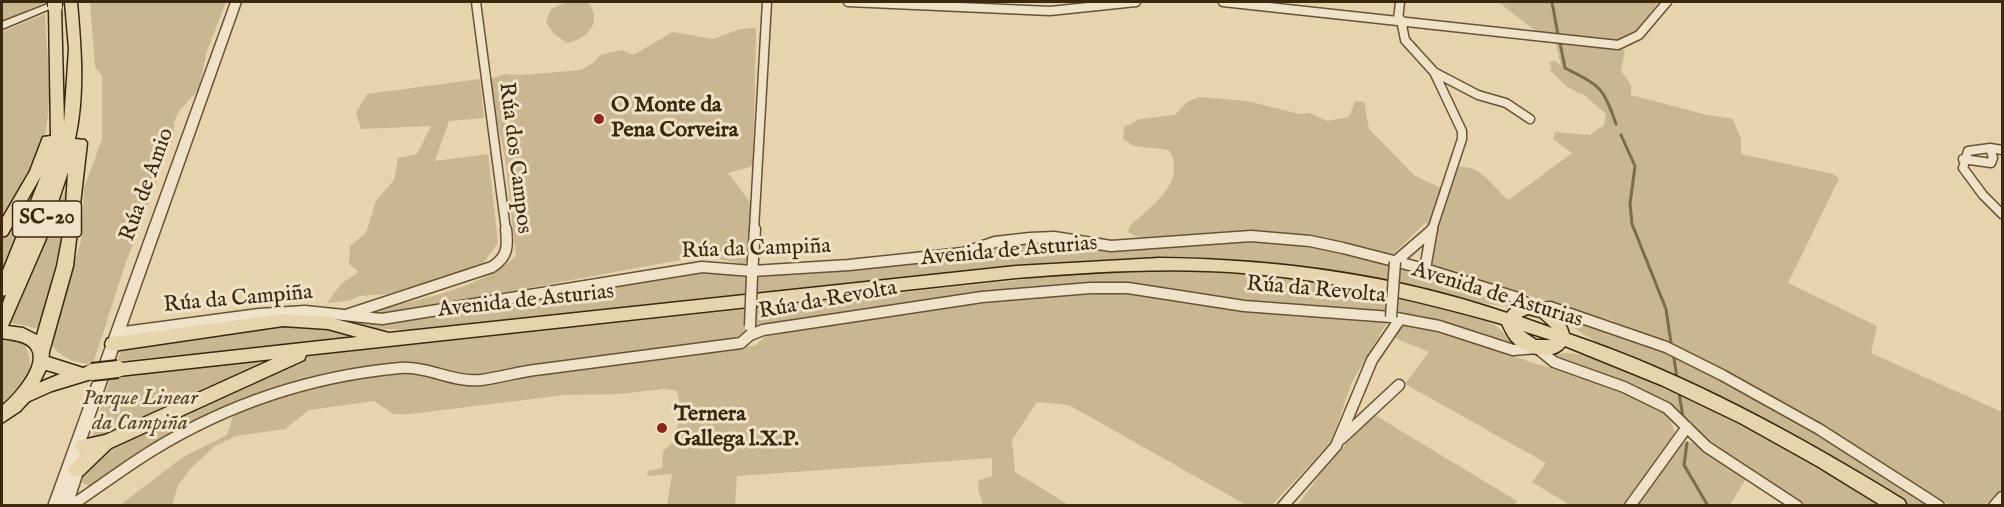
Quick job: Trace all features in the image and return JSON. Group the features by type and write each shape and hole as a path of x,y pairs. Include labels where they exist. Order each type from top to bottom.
{"main road":[{"name":"SC-20","path":"2,322 59,186 75,110 77,46 71,2"},
{"name":"SC-20","path":"2,290 44,191 58,140 57,4"},
{"path":"2,231 37,171 58,102"},
{"path":"4,417 36,379 65,266 72,224 73,185 81,133 75,110"},
{"name":"Avenida de Asturias","path":"91,376 118,369 1016,272 1144,264 1245,267 1320,276 1409,292 1514,320 1553,339 1599,351 1745,418 1898,506"},
{"path":"1536,309 1547,313 1553,339 1519,339 1514,320 1536,309"},
{"path":"115,338 283,320 328,323 400,338"},
{"path":"2,332 22,333 34,340 41,357 91,376"},
{"path":"84,446 107,442 272,365 336,346"},
{"path":"23,397 91,376"},
{"path":"72,474 107,442"}],"street":[{"name":"Rúa de Amio","path":"84,446 80,443 91,376 115,338 236,2"},
{"name":"Rúa dos Campos","path":"346,315 488,269 502,262 506,256 508,246 476,2"},
{"path":"750,331 766,2"},
{"path":"848,2 1032,11 1136,2"},
{"path":"1026,2 1032,11"},
{"path":"1223,2 1618,45 1629,43 1640,34 1667,2"},
{"path":"1400,2 1400,20 1406,40 1434,72 1462,131 1462,139 1432,230 1425,269"},
{"path":"2,26 57,4"},
{"path":"1434,72 1478,95 1506,104 1530,119"},
{"path":"2002,150 1990,148 1968,151 1964,159 1964,171 2002,214"},
{"path":"1964,159 1991,163 1993,158 1990,148"},
{"path":"1340,440 1356,396 1385,335 1396,318 1395,262 1432,230"},
{"name":"Rúa da Campiña","path":"115,338 259,315 322,311 382,319 702,267 752,274 849,266 963,253 1005,240 1042,237 1111,246 1222,237 1282,237 1310,241 1425,269 1518,298 1536,309"},
{"name":"Rúa da Revolta","path":"67,504 153,450 209,421 261,398 323,379 403,368 420,368 466,380 478,380 540,369 741,343 750,331 933,303 1090,288 1138,289 1244,306 1396,318 1439,326 1514,350 1553,339"},
{"path":"1536,309 1550,308 1561,311 1666,347 1772,401 1939,506"},
{"path":"1553,339 1554,362 1624,387 1667,408 1707,447 1797,506"},
{"name":"Rúa de Amio","path":"72,474 84,446 91,376"},
{"path":"1283,506 1340,440 1399,385"},
{"name":"Rúa de Amio","path":"67,504 85,418"},
{"path":"1630,506 1687,427"},
{"path":"72,474 80,490 93,489"},
{"path":"1994,506 2002,497"}],"green space":[{"path":"2,2 46,2 2,21"},
{"path":"90,2 226,2 207,51 199,89 179,111 174,122 174,136 125,265 93,364 66,358 53,347 52,336 81,241 84,188 102,139 102,76 95,67"},
{"path":"567,2 588,2 594,17 587,33 567,43 553,33 546,22 551,9"},
{"path":"1498,2 1658,2 1638,31 1625,40 1612,40 1536,31"},
{"path":"45,14 49,72 46,129 42,147 24,187 2,221 2,32"},
{"path":"756,28 753,166 728,173 750,202 749,261 744,264 702,256 381,315 359,313 442,294 462,287 500,268 516,256 505,159 489,80 504,74 521,75 581,70 593,63 600,55 622,50 633,55 673,32 713,39 740,29"},
{"path":"1555,41 1625,50 1621,71 1631,85 1631,95 1707,115 1733,119 1741,139 1741,154 1833,174 1839,179 1788,283 1877,326 1871,353 2002,412 2002,488 1985,505 1950,505 1805,413 1667,340 1621,327 1612,320 1594,317 1492,283 1475,281 1428,267 1438,228 1425,223 1389,258 1403,266 1518,304 1516,307 1479,303 1295,268 1221,260 1175,259 1083,262 992,269 420,330 371,329 328,320 330,315 358,321 701,270 757,277 971,256 994,246 1027,240 1088,244 1178,242 1140,237 1128,232 1130,226 1156,202 1170,184 1174,173 1174,162 1169,150 1134,146 1123,139 1124,127 1140,119 1175,115 1187,102 1199,97 1247,101 1299,114 1310,113 1327,121 1349,117 1355,101 1364,102 1369,129 1415,176 1441,188 1448,170 1467,167 1482,174 1509,200 1572,153 1553,139 1555,132 1590,135 1604,125 1606,114 1584,95 1567,87 1550,70 1552,68 1549,63 1554,60 1561,66"},
{"path":"480,79 484,118 449,121 435,161 488,154 498,243 481,266 387,294 360,296 348,301 327,303 342,283 359,272 349,264 350,246 366,233 376,201 394,180 398,158 417,154 431,126 361,129 356,113 367,94"},
{"path":"71,177 62,238 39,329 9,322"},
{"path":"40,179 24,227 2,278 2,241"},
{"name":"Parque Linear da Campiña","path":"1122,269 1238,272 1371,290 1476,316 1495,325 1519,346 1517,348 1384,311 1241,302 1191,292 1102,284 758,326 747,347 756,345 765,337 798,330 903,313 1071,293 1139,292 1388,321 1352,382 1331,442 1272,505 1246,505 1069,405 1037,402 1012,440 1015,472 1069,505 983,505 978,489 979,480 992,476 992,458 737,476 735,505 667,505 672,474 647,476 648,471 662,468 663,451 677,439 679,400 677,391 664,389 619,394 565,395 410,414 393,414 374,401 309,410 285,429 236,436 215,446 191,468 178,485 172,505 120,505 183,457 227,435 237,405 90,486 82,483 80,476 111,377"},
{"path":"1563,315 1650,345 1733,384 1801,422 1932,505 1907,505 1856,473 1690,384 1598,343 1563,321 1560,317"},
{"path":"1401,324 1433,328 1533,363 1587,378 1634,396 1668,414 1675,433 1623,505 1570,505 1532,482 1546,463 1405,384 1429,352 1390,336"},
{"path":"300,325 329,328 361,338 117,361 123,347 254,326"},
{"path":"3,338 25,345 30,363 26,380 2,408"},
{"path":"1567,353 1620,366 1698,402 1778,444 1883,505 1805,505 1706,440 1676,409 1650,394 1559,358 1555,354"},
{"path":"1373,414 1517,501 1514,506 1297,506 1326,466"},
{"path":"1682,442 1693,443 1747,477 1730,505 1637,506"}],"waterway":[{"path":"1552,2 1558,35"},
{"path":"1560,43 1565,68 1599,89 1616,124"},
{"path":"1621,135 1635,166 1630,204 1632,224 1666,309 1671,343"},
{"path":"1674,358 1677,378"},
{"path":"1679,393 1683,417"},
{"path":"1687,443 1684,465 1708,506"}],"place":[{"name":"O Monte da Pena Corveira","path":"599,119"},
{"name":"Ternera Gallega l.X.P.","path":"662,428"}]}
